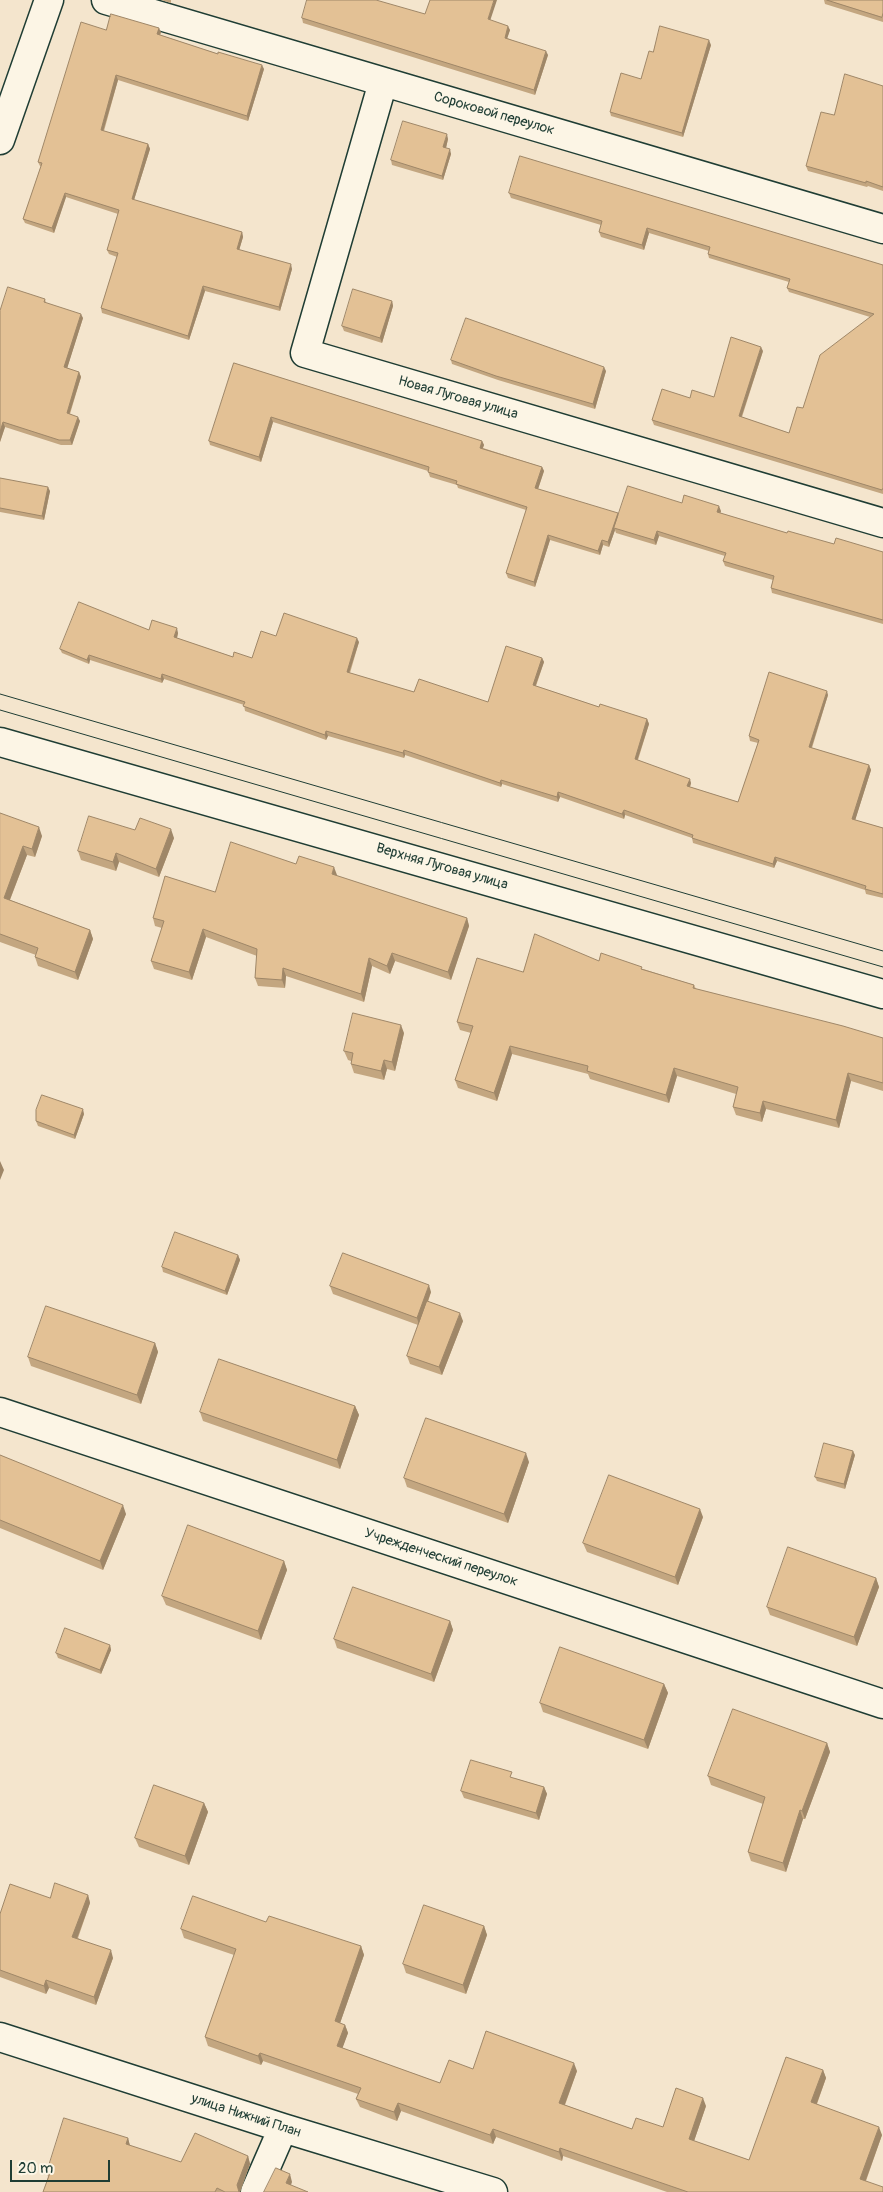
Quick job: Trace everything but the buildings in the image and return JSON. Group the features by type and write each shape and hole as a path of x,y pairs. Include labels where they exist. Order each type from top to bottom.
{"street":[{"path":"0,140 49,0"},
{"name":"Сороковой переулок","path":"106,0 883,229"},
{"name":"Новая Луговая улица","path":"383,82 305,353 883,523"},
{"name":"Верхняя Луговая улица","path":"0,742 883,994"},
{"name":"Учрежденческий переулок","path":"0,1412 883,1704"},
{"name":"улица Нижний План","path":"0,2037 282,2128 493,2192"},
{"path":"255,2192 282,2128"}],"tram line":[{"path":"0,694 883,951"},
{"path":"0,710 883,967"}]}
